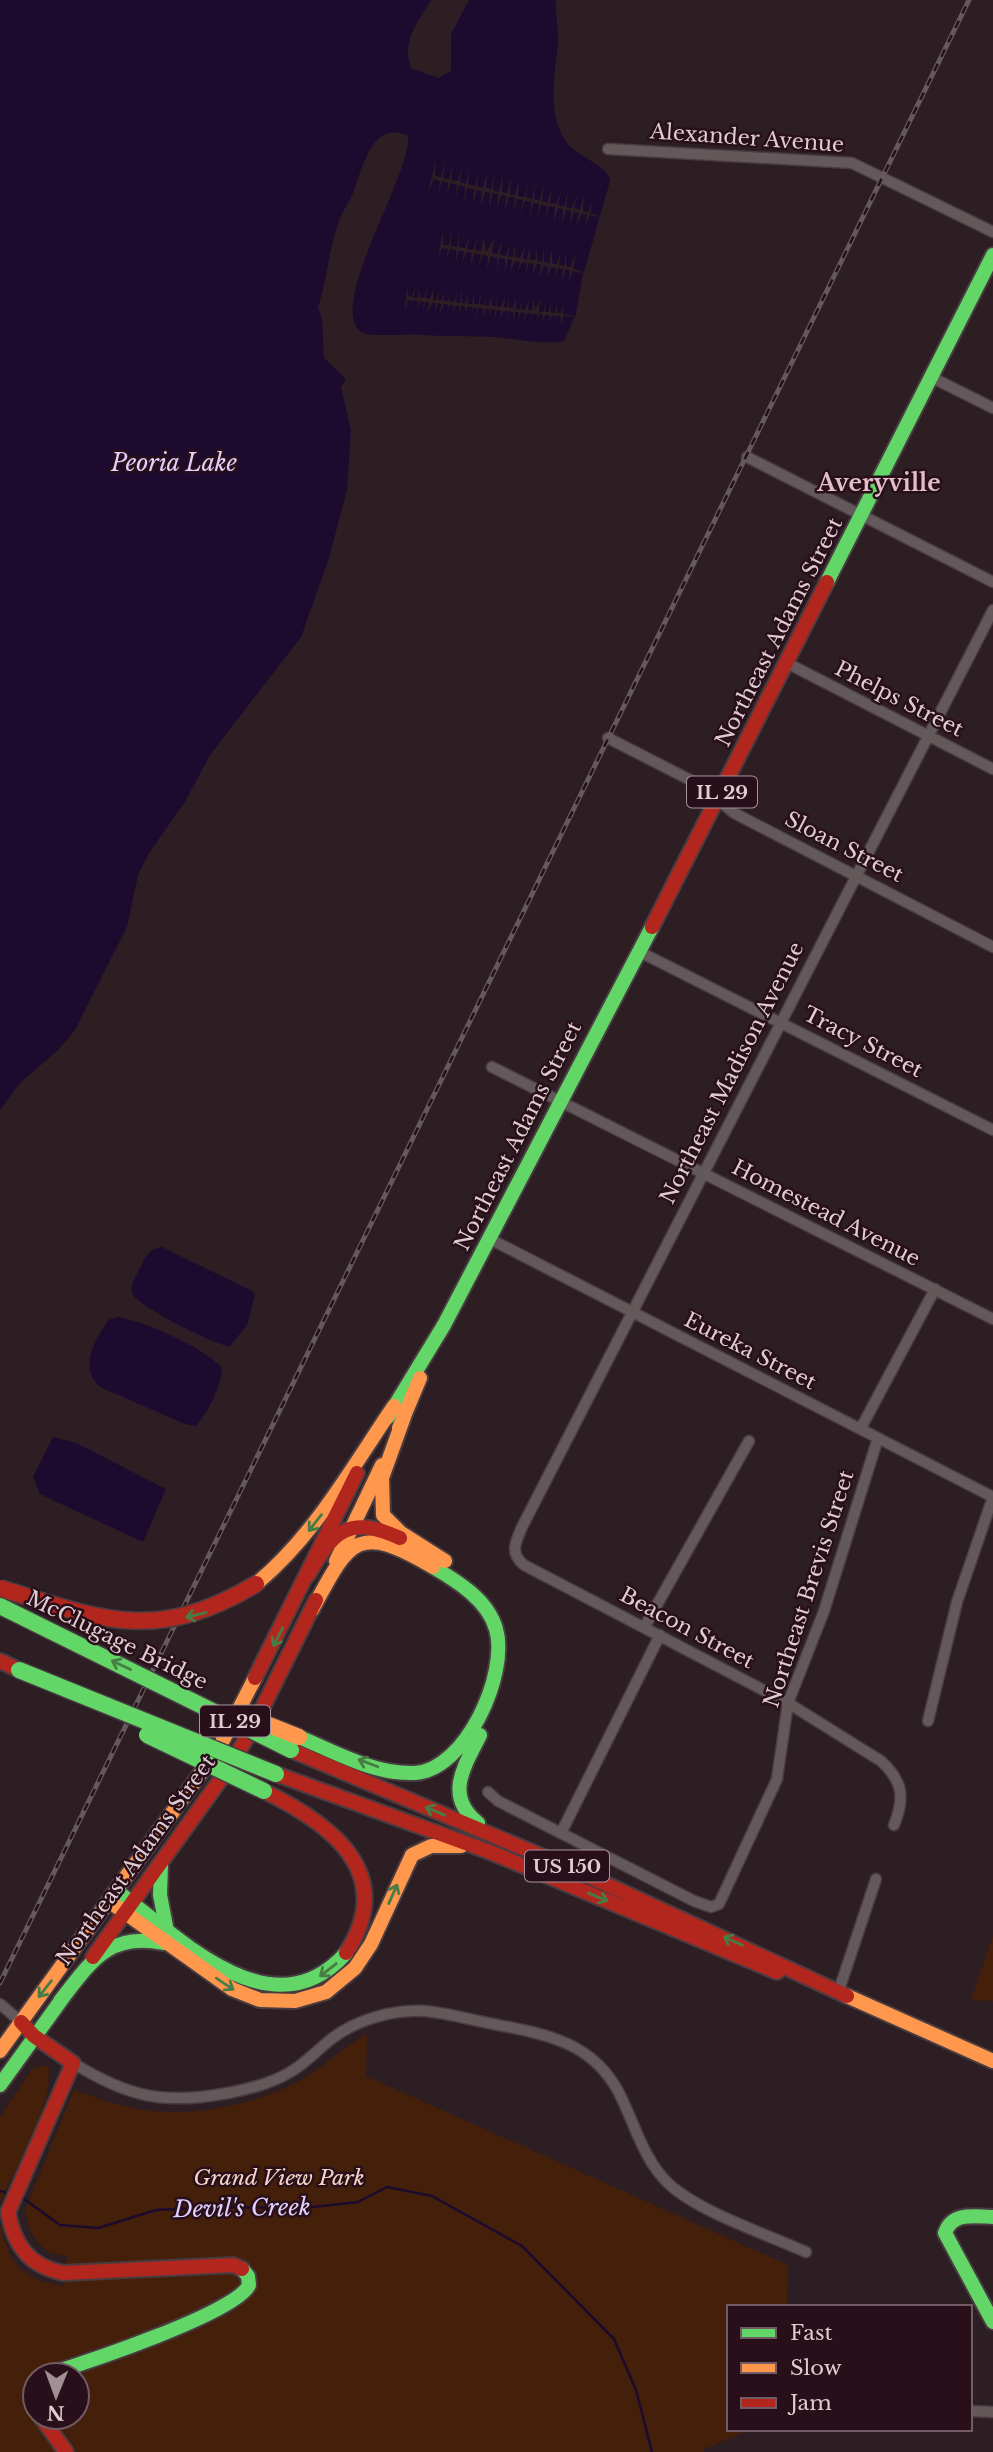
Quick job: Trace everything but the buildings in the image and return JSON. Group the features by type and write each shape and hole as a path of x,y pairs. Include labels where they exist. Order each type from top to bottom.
{"main road":[{"name":"Northeast Adams Street","path":"34,2036 209,1798 252,1729 353,1525 399,1411 562,1101 604,1015 640,952 993,255"},
{"name":"Northeast Adams Street","path":"20,2022 219,1748 356,1475 399,1411"},
{"path":"399,1411 382,1478 383,1515 401,1533 479,1585 495,1605 506,1632 508,1652 504,1683 460,1780 459,1803 465,1813 475,1821 537,1853"},
{"path":"0,1588 80,1615 124,1623 164,1621 213,1611 273,1572 304,1538 399,1411"},
{"path":"308,1575 325,1546 353,1525 376,1525 457,1569"},
{"path":"295,1744 388,1770 417,1773 433,1769 463,1746 492,1688 499,1661 497,1634 479,1598 460,1582 384,1541 365,1541 353,1548 333,1574 312,1610"},
{"name":"McClugage Bridge","path":"0,1606 146,1677 295,1744"},
{"name":"US 150","path":"0,1661 276,1774 413,1822 752,1963 838,1993"},
{"path":"19,1670 264,1791 321,1823 345,1846 356,1864 364,1892 365,1911 360,1929 345,1955 320,1977 286,1986 242,1979 166,1926 129,1908"},
{"name":"US 150","path":"295,1744 755,1950 838,1993 993,2061"},
{"path":"114,1896 228,1987 247,1996 273,2002 306,1999 333,1988 360,1962 407,1861 420,1848 439,1844 469,1848 535,1871"},
{"path":"161,1864 160,1895 166,1926"},
{"path":"60,2001 99,1955 117,1942 136,1939 157,1941 186,1955"},
{"path":"20,2022 34,2036 73,2063 9,2206 9,2224 19,2249 33,2262 49,2271 78,2273 229,2264 242,2268 249,2278 248,2290 233,2302 89,2361"},
{"name":"IL 29","path":"0,2051 20,2022"},
{"name":"IL 29","path":"0,2085 34,2036"},
{"path":"993,2217 959,2217 948,2224 945,2233 948,2244 993,2322"},
{"path":"51,2431 66,2452"}],"street":[{"name":"Alexander Avenue","path":"608,149 852,163 993,232"},
{"path":"931,377 993,408"},
{"path":"747,457 993,582"},
{"name":"Northeast Madison Avenue","path":"516,1558 515,1542 522,1527 993,610"},
{"name":"Phelps Street","path":"787,663 993,769"},
{"name":"Sloan Street","path":"608,738 704,787 734,813 993,947"},
{"name":"Tracy Street","path":"640,952 993,1130"},
{"name":"Homestead Avenue","path":"492,1067 993,1319"},
{"name":"Eureka Street","path":"490,1239 993,1497"},
{"path":"861,1428 935,1289"},
{"name":"Northeast Brevis Street","path":"561,1833 694,1901 716,1906 776,1784 788,1703 824,1611 878,1438"},
{"path":"645,1626 748,1441"},
{"path":"928,1721 957,1602 993,1497"},
{"name":"Beacon Street","path":"516,1558 524,1565 788,1703 881,1761 893,1773 901,1789 901,1806 894,1825"},
{"path":"488,1791 498,1801 561,1833 660,1634"},
{"path":"838,1993 876,1879"},
{"path":"0,2004 20,2022"},
{"path":"73,2063 101,2080 140,2096 184,2100 247,2089 283,2077 332,2039 363,2022 406,2012 439,2013 543,2034 587,2053 609,2076 652,2161 669,2184 693,2201 806,2252"},
{"path":"972,2411 993,2412"}],"green space":[{"path":"993,1935 993,2001 971,2000"},
{"name":"Grand View Park","path":"367,2034 366,2076 788,2265 787,2305 727,2305 727,2431 747,2431 704,2449 704,2452 0,2452 0,2225 9,2251 20,2268 37,2279 63,2286 67,2256 50,2252 37,2242 29,2227 25,2210 74,2090 141,2110 191,2111 251,2101 306,2077"},
{"path":"48,2065 49,2080 40,2116 0,2203 0,2117 32,2069"}],"water":[{"name":"Peoria Lake","path":"0,0 431,0 412,32 408,59 411,68 438,78 451,71 451,34 469,0 556,0 558,38 555,116 569,145 604,170 610,181 582,279 576,314 564,341 366,334 361,332 353,317 354,295 406,155 408,136 396,132 386,134 371,149 338,223 318,307 322,319 324,358 346,379 341,387 351,430 347,490 329,558 301,637 210,755 185,802 149,853 138,875 127,927 75,1030 58,1050 19,1084 0,1110"},
{"path":"162,1247 252,1291 255,1295 247,1325 230,1346 210,1340 178,1324 147,1306 132,1293 134,1280 146,1257"},
{"path":"118,1317 173,1336 202,1352 222,1368 213,1399 196,1426 185,1424 100,1387 93,1379 89,1363 94,1345 108,1320"},
{"path":"53,1437 76,1443 166,1489 143,1542 40,1494 33,1477"}],"pier":[{"path":"436,159 435,176 441,177 445,161 443,178 449,179 453,163 451,180 458,181 462,166 460,182 466,184 470,168 468,184 475,186 479,170 477,186 483,188 487,172 486,188 491,189 495,173 493,190 499,192 503,175 502,192 507,193 511,177 510,194 515,195 519,179 518,196 524,197 529,181 526,197 532,199 535,183 534,199 539,201 544,185 542,201 547,203 552,187 550,203 556,204 562,189 558,205 564,206 568,190 566,207 572,208 578,192 574,208 580,210 584,194 583,211 588,212 594,196 590,213 605,218 590,215 584,229 587,215 582,214 576,227 579,213 574,212 570,226 571,211 566,210 562,224 563,210 558,208 554,222 555,207 549,206 546,220 547,206 541,205 538,218 539,204 533,203 530,217 531,202 525,201 520,214 523,200 517,199 514,213 515,198 509,197 505,211 506,196 501,195 497,209 498,194 493,193 489,208 490,193 485,192 481,206 482,191 477,190 473,204 474,189 467,188 464,202 465,187 459,185 455,200 457,185 450,183 447,197 448,183 442,181 438,195 440,181 434,179 428,193"},
{"path":"443,230 443,245 449,245 451,231 451,246 457,247 459,233 459,247 465,248 470,234 467,249 473,250 478,236 475,250 481,251 484,237 486,252 494,239 492,253 497,254 502,240 500,255 506,256 510,242 508,256 513,257 515,243 515,257 520,258 525,244 523,258 527,260 530,245 530,260 535,260 537,247 537,261 542,262 544,248 544,262 549,263 552,249 552,264 557,264 561,251 559,265 564,266 566,252 566,266 570,267 576,253 573,268 587,274 573,271 568,283 570,271 566,269 561,282 563,269 558,268 554,280 556,268 551,267 547,279 548,267 544,266 539,278 541,265 537,264 532,277 534,264 529,263 525,275 527,263 522,262 517,274 520,262 515,261 510,273 512,260 508,259 505,272 505,259 499,258 497,270 497,258 491,256 487,269 488,256 483,255 478,267 481,255 475,253 470,266 472,253 466,252 462,264 464,251 458,251 456,263 456,250 450,249 446,261 448,249 442,248 438,260"},
{"path":"407,286 408,296 412,297 415,286 414,298 418,298 419,287 420,298 424,298 427,288 426,298 430,299 433,289 433,300 436,300 439,289 438,300 442,300 443,290 444,301 448,301 450,291 449,301 454,302 457,291 456,302 460,303 462,292 462,303 466,303 467,292 468,304 472,304 474,293 474,304 478,304 481,294 480,304 484,305 487,295 485,305 489,306 491,295 492,306 496,306 497,296 497,307 501,307 505,297 504,307 507,308 509,297 509,308 513,308 516,298 516,309 520,309 522,298 521,309 525,310 529,299 528,310 532,310 534,299 535,310 540,300 539,311 543,312 546,301 545,312 549,312 550,301 551,312 555,313 557,302 557,313 561,313 564,303 563,314 579,317 563,316 562,326 560,316 556,316 555,325 555,316 551,316 550,325 549,315 545,315 542,324 543,315 539,314 538,323 537,314 532,314 530,323 531,313 527,313 524,322 525,313 521,312 518,322 519,312 515,312 514,321 513,312 508,311 507,320 507,311 503,311 500,320 501,310 497,310 494,319 495,310 491,309 490,318 489,309 485,309 484,318 483,309 479,308 476,317 477,308 473,308 471,316 472,307 467,307 466,316 465,307 461,306 460,315 459,306 455,306 454,314 453,305 449,305 447,314 448,305 444,304 440,313 441,304 438,303 435,314 436,303 432,303 428,313 429,302 425,302 423,313 424,302 420,301 417,312 418,301 413,300 411,311 412,301 408,300 405,311"}],"waterway":[{"name":"Devil's Creek","path":"20,2196 60,2225 98,2228 156,2210 222,2207 304,2208 358,2202 387,2187 432,2196 522,2246 614,2339 636,2390 652,2452"},
{"name":"Devil's Creek","path":"0,2191 10,2194"}],"railway":[{"path":"0,1983 969,0"}],"traffic: fast":[{"path":"827,582 993,255"},
{"path":"388,1417 444,1325 652,927"},
{"path":"299,1737 341,1756 400,1773 415,1773 434,1768 451,1755 466,1738 490,1693 496,1670 496,1629 479,1600 433,1567"},
{"path":"0,1606 291,1750"},
{"path":"19,1670 276,1774"},
{"path":"147,1735 264,1791"},
{"path":"478,1823 468,1813 459,1792 463,1770 480,1735"},
{"path":"161,1864 160,1895 166,1926"},
{"path":"117,1891 197,1953 227,1970 258,1982 288,1985 318,1976 346,1953"},
{"path":"60,2001 81,1974 102,1953 114,1946 144,1941 163,1943"},
{"path":"0,2085 67,1992"},
{"path":"993,2217 958,2218 948,2226 945,2233 993,2322"},
{"path":"88,2361 189,2323 217,2309 238,2296 249,2285 248,2276 242,2269"}],"traffic: slow":[{"path":"399,1428 420,1378"},
{"path":"256,1584 277,1565 314,1523 394,1406"},
{"path":"404,1417 382,1478 383,1515 401,1533 445,1561"},
{"path":"336,1561 382,1465"},
{"path":"312,1610 336,1567 347,1553 358,1545 371,1542 387,1545 433,1567"},
{"path":"0,2051 219,1748 255,1678"},
{"path":"254,1719 299,1737"},
{"path":"110,1902 232,1989 260,2000 295,2001 326,1992 355,1968 371,1944 412,1855 431,1846 461,1846"},
{"path":"847,1996 993,2061"}],"traffic: jam":[{"path":"652,927 827,582"},
{"path":"255,1678 357,1473"},
{"path":"308,1575 326,1547 345,1531 368,1528 400,1538"},
{"path":"0,1588 100,1617 159,1620 189,1614 221,1602 256,1584"},
{"path":"93,1957 228,1769 252,1729 316,1600"},
{"path":"0,1661 19,1670"},
{"path":"291,1750 584,1874 847,1996"},
{"path":"276,1774 490,1852 777,1972"},
{"path":"264,1791 289,1804 333,1836 350,1854 361,1875 365,1899 360,1924 346,1953"},
{"path":"21,2022 34,2036 73,2063 8,2212 14,2234 25,2252 41,2265 63,2273 233,2265 242,2269"},
{"path":"51,2431 66,2452"}],"district":[{"name":"Averyville","path":"879,483"}]}
